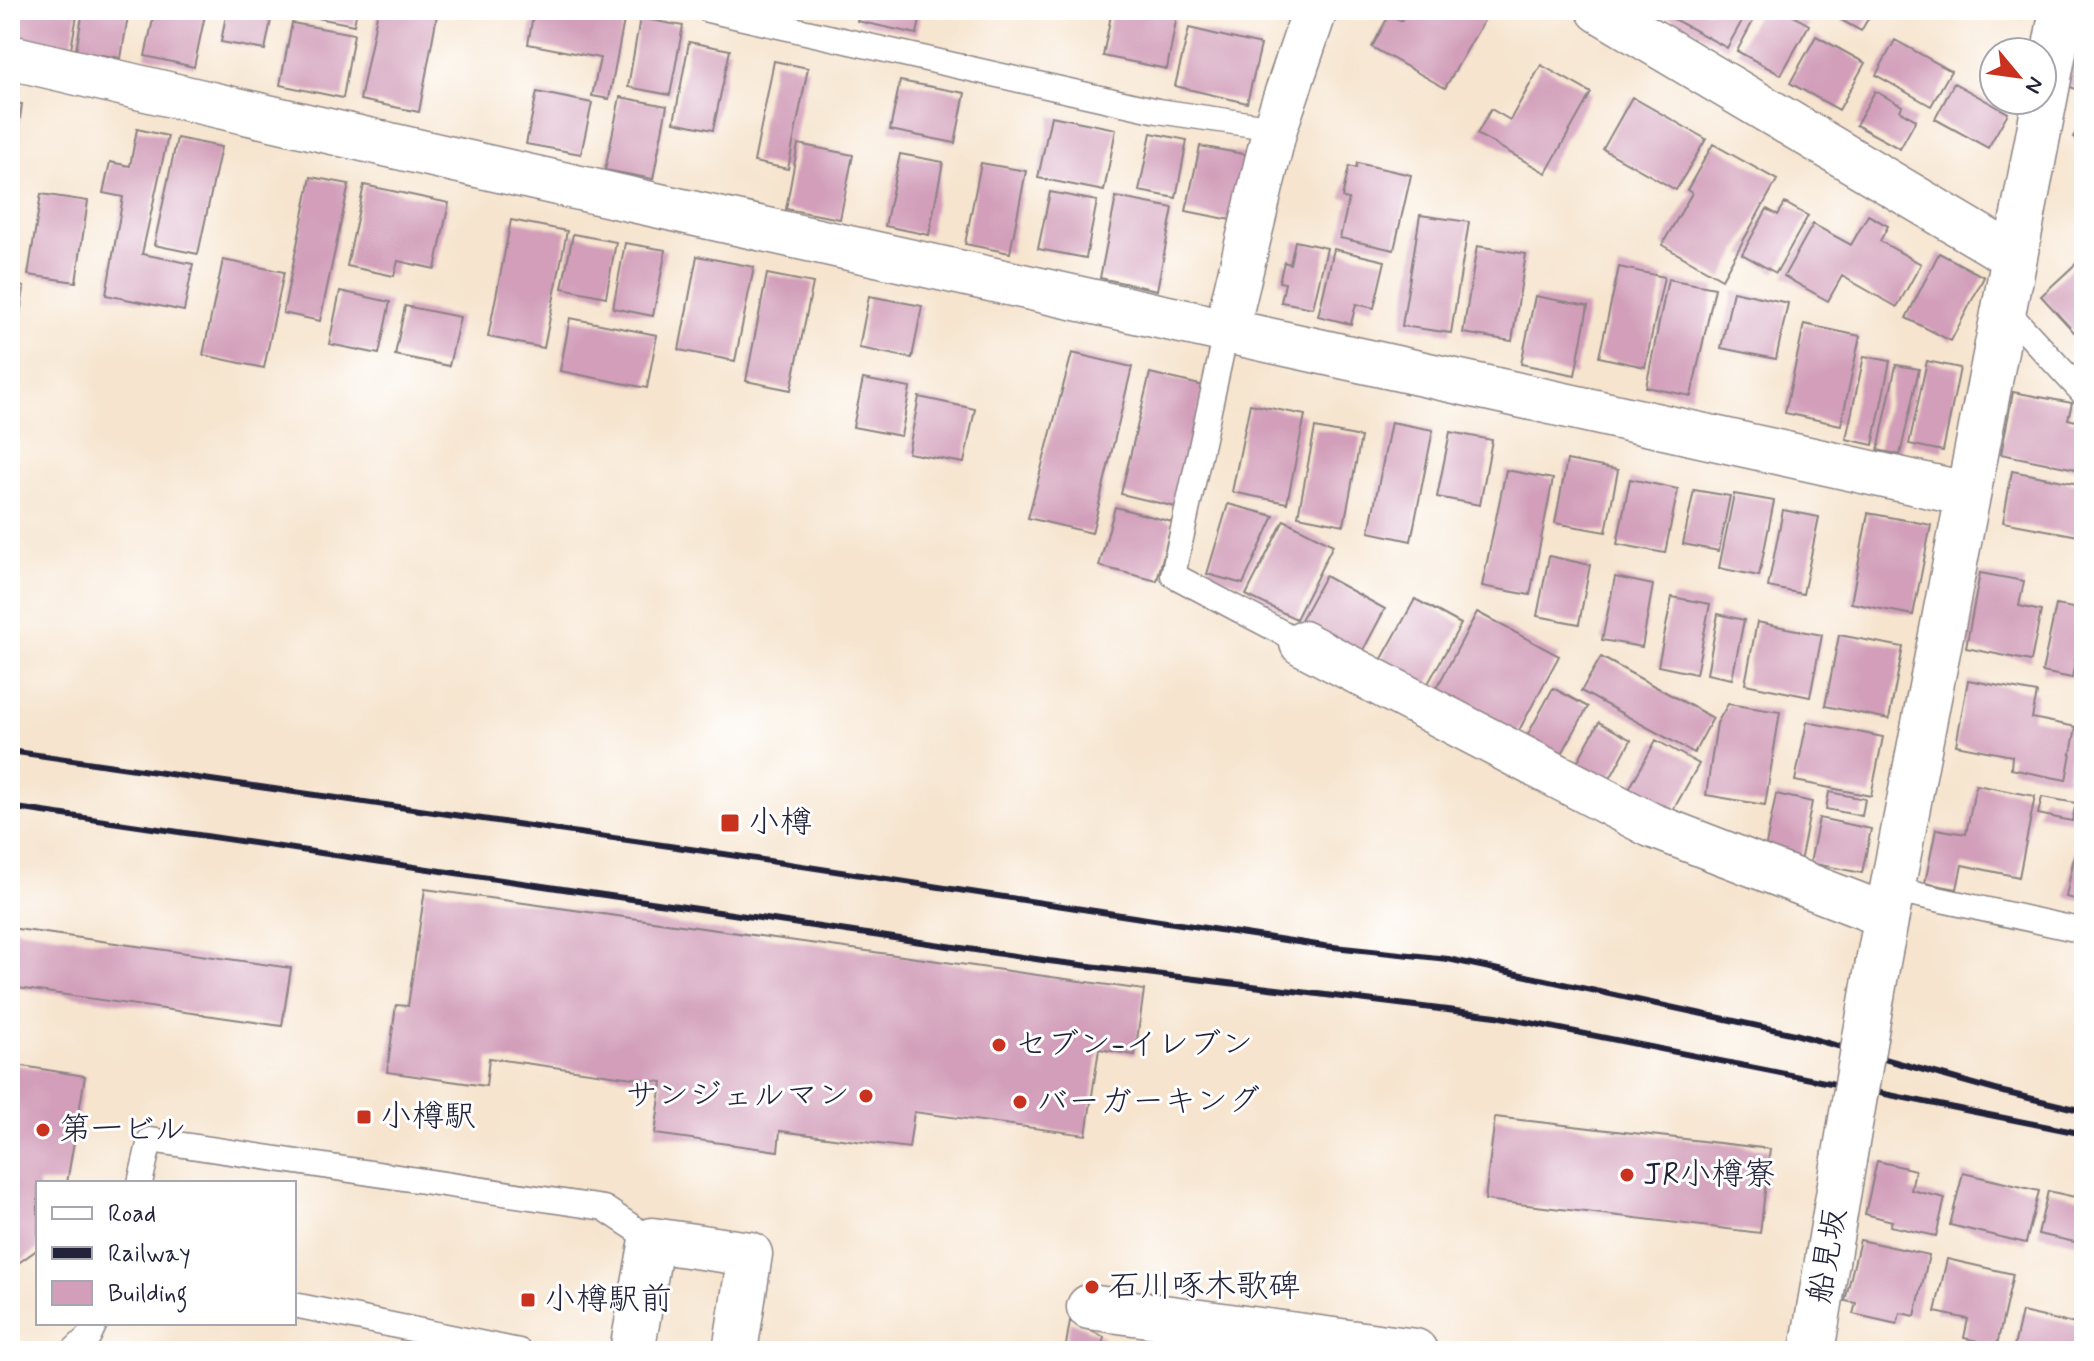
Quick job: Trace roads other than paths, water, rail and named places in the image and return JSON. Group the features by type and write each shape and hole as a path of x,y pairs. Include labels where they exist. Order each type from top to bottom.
{"street":[{"path":"1227,328 1275,128 1315,10"},
{"path":"1599,10 2014,257"},
{"name":"船見坂","path":"1816,1350 1844,1160 1889,902 2062,10"},
{"path":"10,57 493,170 1227,328 1966,494"},
{"path":"1302,643 1651,825 1889,902"},
{"path":"632,1351 652,1240 750,1254 735,1351"},
{"path":"1089,1307 1415,1351"}],"lane":[{"path":"708,10 1158,111 1275,128"},
{"path":"2006,310 2084,394"},
{"path":"1227,328 1173,575 1302,643"},
{"path":"1889,902 2084,931"},
{"path":"140,1181 150,1140 604,1208 652,1240"},
{"path":"296,1305 519,1351"},
{"path":"73,1351 89,1336 94,1325"}],"railway":[{"path":"10,751 704,851 1324,946 1448,959 1795,1034 1999,1091 2084,1111"},
{"path":"10,807 1049,961 1496,1016 2084,1134"}],"place":[{"name":"小樽","path":"730,823"},
{"name":"セブン-イレブン","path":"999,1045"},
{"name":"サンジェルマン","path":"866,1096"},
{"name":"バーガーキング","path":"1020,1102"},
{"name":"小樽駅","path":"364,1117"},
{"name":"第一ビル","path":"43,1130"},
{"name":"JR小樽寮","path":"1627,1175"},
{"name":"石川啄木歌碑","path":"1092,1287"},
{"name":"小樽駅前","path":"528,1300"}]}
